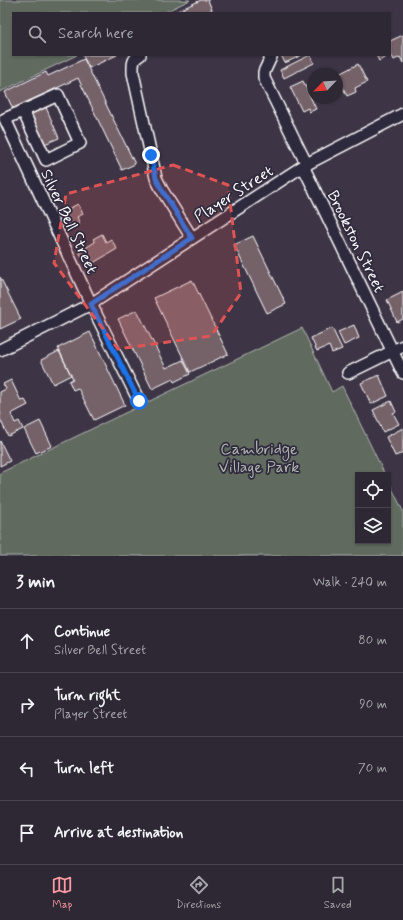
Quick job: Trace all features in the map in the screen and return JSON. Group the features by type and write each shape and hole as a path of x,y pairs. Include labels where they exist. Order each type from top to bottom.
{"street":[{"path":"138,56 133,62 133,73 156,178 192,238"},
{"name":"Brookston Street","path":"271,57 264,72 264,78 403,373"},
{"path":"58,95 80,143 46,160 23,111 58,95"},
{"name":"Silver Bell Street","path":"23,111 5,119 91,304 139,401"},
{"name":"Player Street","path":"0,350 91,304 305,166 403,114"},
{"path":"348,373 403,346"}],"highlighted area":[{"path":"173,165 228,185 241,293 211,336 118,349 54,263 66,194"}],"green space":[{"path":"0,0 190,0 165,12 12,12 12,56 75,56 0,92"},
{"name":"Cambridge Village Park","path":"302,328 332,392 342,386 384,472 355,472 355,544 391,544 391,486 403,511 403,556 0,556 0,473"}],"building":[{"path":"201,0 208,0 212,10 207,12 175,12"},
{"path":"403,35 403,63 400,57 394,60 391,54 391,41"},
{"path":"83,56 115,56 89,68"},
{"path":"282,56 300,56 285,63"},
{"path":"308,56 310,56 314,63 284,78 280,70"},
{"path":"376,56 387,56 379,61"},
{"path":"84,59 135,164 122,170 78,78 13,109 5,92 46,72 48,76"},
{"path":"358,64 367,82 355,88 356,92 347,96 343,88 343,72"},
{"path":"303,81 307,90 307,104 314,104 316,109 309,112 308,108 302,111 290,87"},
{"path":"45,105 59,138 42,145 28,112"},
{"path":"78,204 83,214 77,217 80,224 69,229 67,223 69,222 64,211"},
{"path":"102,234 106,242 111,239 117,249 88,266 79,252 95,242 93,239"},
{"path":"253,236 286,304 267,313 234,245"},
{"path":"0,277 21,319 0,329"},
{"path":"192,280 228,354 190,372 154,298"},
{"path":"403,292 403,319 397,322 387,300"},
{"path":"137,310 166,368 183,360 190,374 174,382 173,379 152,389 118,319"},
{"path":"354,325 359,338 344,345 338,332"},
{"path":"332,328 342,349 332,353 329,346 317,351 311,338"},
{"path":"90,332 125,405 94,420 78,388 73,390 69,381 73,379 58,348"},
{"path":"59,351 71,375 53,384 41,360"},
{"path":"379,375 388,396 371,404 361,383"},
{"path":"11,380 21,401 25,400 28,405 11,414 15,423 19,421 23,429 8,436 0,419 0,392 6,389 3,384"},
{"path":"391,401 396,412 393,413 399,424 383,432 373,410"},
{"path":"40,421 52,446 36,453 24,429"},
{"path":"403,428 403,453 395,456 386,437"},
{"path":"0,441 10,461 0,466"}],"route":[{"path":"139,401 91,304 192,238 156,178 151,155"}]}
